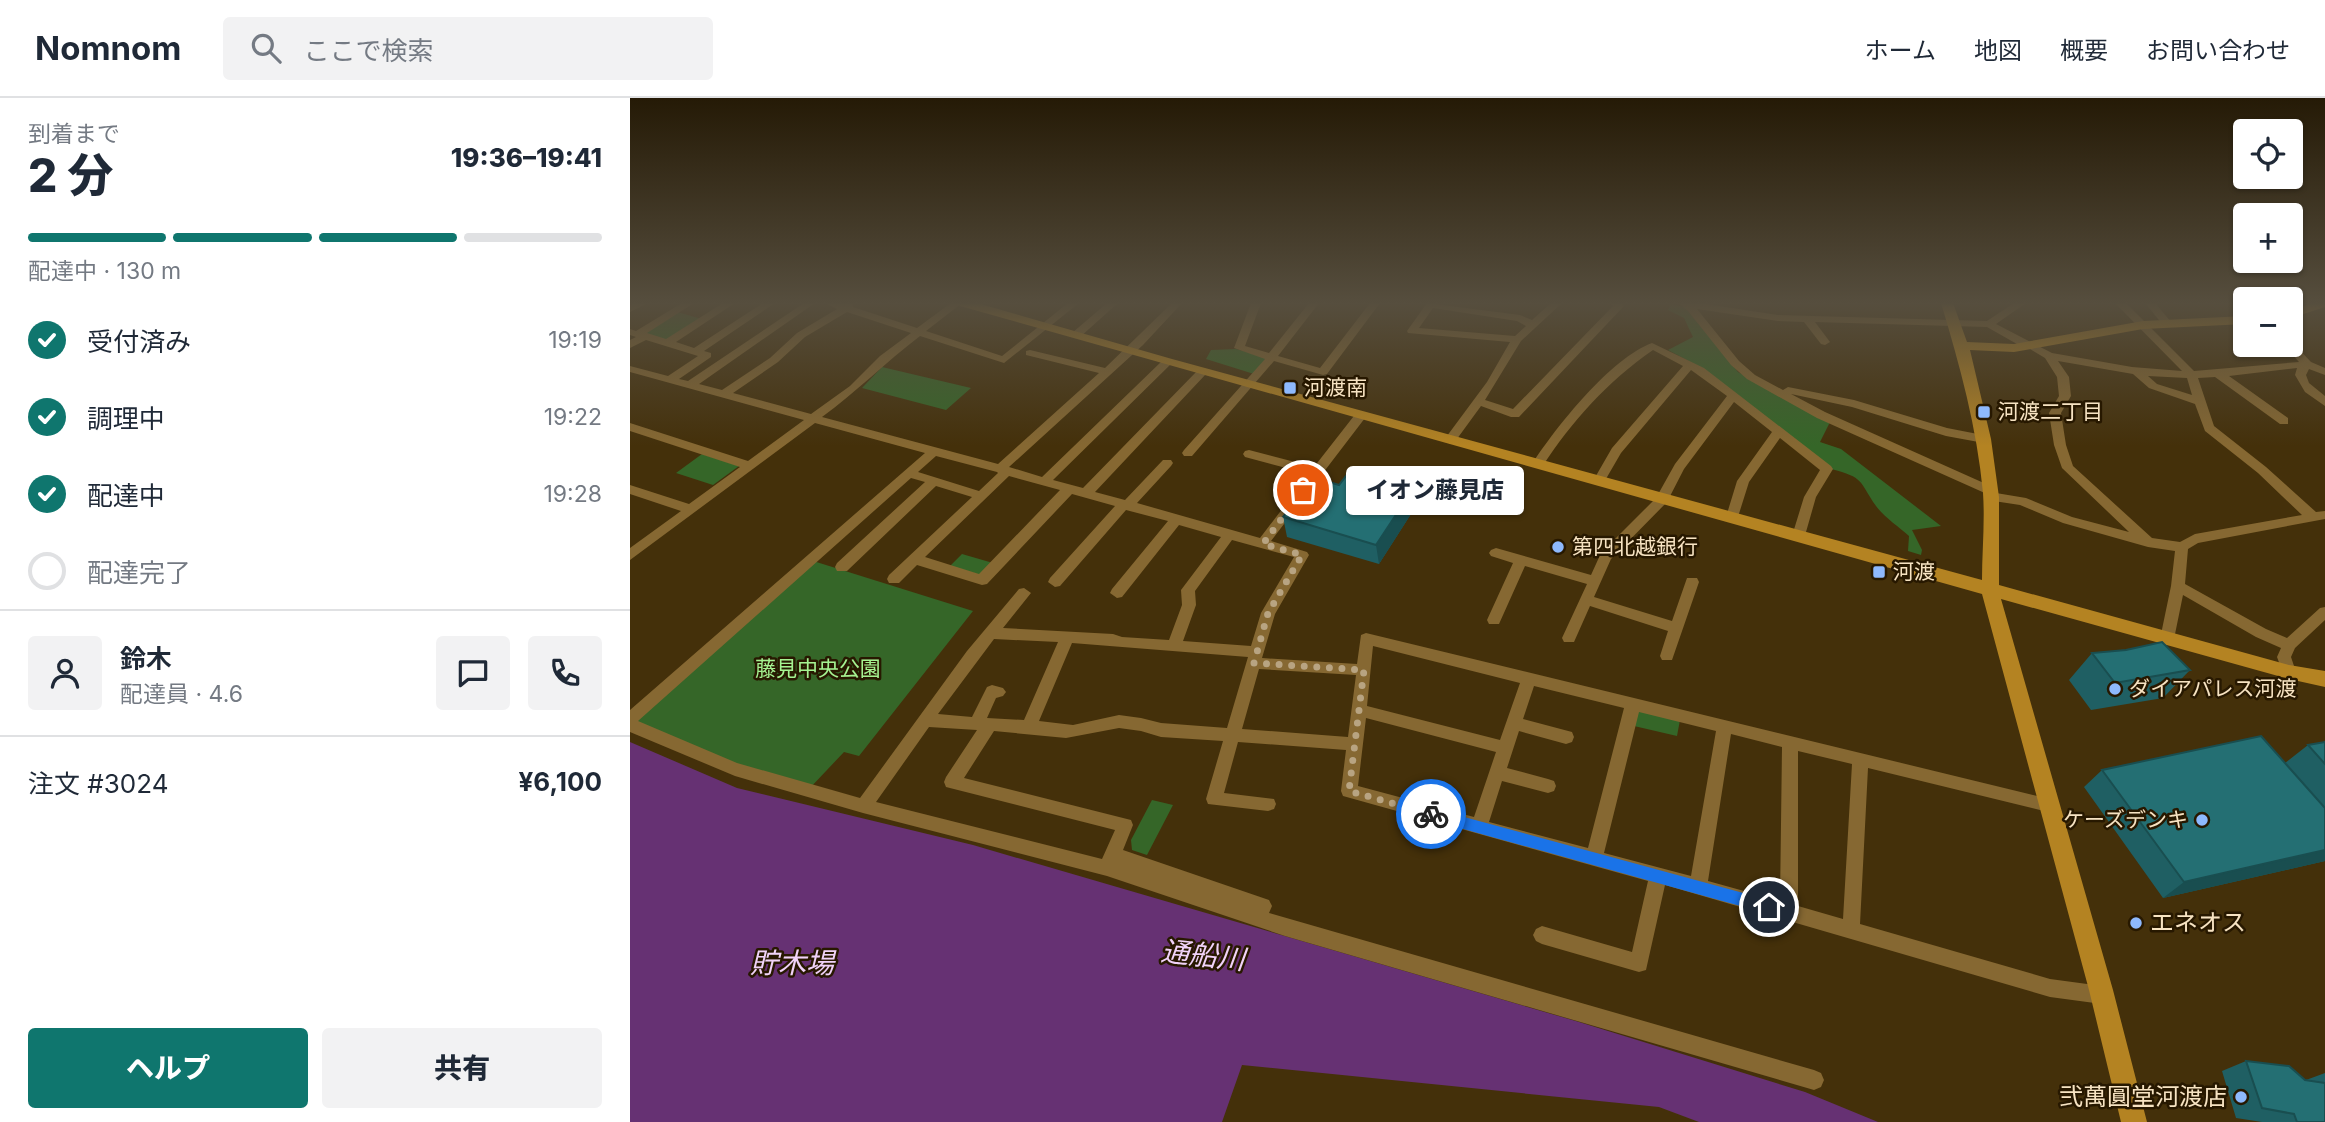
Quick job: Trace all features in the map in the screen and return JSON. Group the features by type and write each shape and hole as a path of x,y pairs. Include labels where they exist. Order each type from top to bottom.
{"street":[{"path":"669,380 706,355 691,351"},
{"path":"689,386 740,351"},
{"path":"723,395 784,351"},
{"path":"630,555 854,388 893,351"},
{"path":"974,351 1004,360 1015,351"},
{"path":"894,579 981,496 1002,471 1130,351 1990,591 2289,673 2325,679"},
{"path":"1249,351 1324,372 1340,351"},
{"path":"1188,453 1277,351"},
{"path":"1450,440 1479,402 1510,351"},
{"path":"1479,402 1514,414 1575,351"},
{"path":"1538,464 1559,430 1620,366 1644,351"},
{"path":"1662,351 1690,364 1827,470 1810,497 1799,536"},
{"path":"1726,351 1742,370 1776,392 1991,494 2022,501 2068,520 2182,547 2195,539 2322,517"},
{"path":"1963,351 1984,439 1991,494 1990,591 2102,995 2134,1122"},
{"path":"2039,351 2049,356 2137,373 2218,374 2307,364"},
{"path":"2168,351 2191,374 2209,428 2322,517"},
{"path":"1030,353 1107,373"},
{"path":"2049,356 2063,377 2064,396 2055,414 2060,445 2068,468 2148,541"},
{"path":"2300,357 2307,364 2325,372"},
{"path":"1043,483 1167,362"},
{"path":"1599,481 1616,450 1690,364"},
{"path":"2307,364 2301,369 2301,383 2325,402"},
{"path":"630,369 1302,555 1268,613 1214,799 1268,804"},
{"path":"1085,495 1202,372"},
{"path":"2137,373 2153,386 2198,401"},
{"path":"2218,374 2284,421"},
{"path":"1776,392 1790,390 1854,404 1946,432 1984,439"},
{"path":"1569,638 1606,556 1662,499 1679,467 1733,397"},
{"path":"1263,544 1361,415"},
{"path":"630,427 749,465"},
{"path":"1732,517 1743,481 1778,432"},
{"path":"933,452 630,722 722,764 863,806 1110,861 1257,918 1814,1080"},
{"path":"1249,454 1316,472"},
{"path":"1055,582 1167,463"},
{"path":"909,473 981,496"},
{"path":"842,567 934,481"},
{"path":"630,489 690,509"},
{"path":"915,559 982,580 1068,490"},
{"path":"1117,593 1176,520"},
{"path":"1174,647 1189,604 1188,590 1229,535"},
{"path":"2167,639 2178,586 2182,547"},
{"path":"1496,553 1595,582"},
{"path":"1494,620 1521,560"},
{"path":"1667,656 1692,582"},
{"path":"2178,586 2261,633 2289,645"},
{"path":"863,806 924,720 1024,593"},
{"path":"1587,600 1677,628"},
{"path":"2289,673 2284,657 2289,645 2325,612"},
{"path":"991,633 1174,647 1364,670"},
{"path":"1029,727 1067,638"},
{"path":"2048,805 1366,639 1349,791 2050,988 2102,995"},
{"path":"1479,828 1529,678"},
{"path":"998,692 992,691 983,724 951,782 1125,825 1110,861"},
{"path":"1594,858 1633,705"},
{"path":"1360,710 1505,748"},
{"path":"924,720 1053,729 1064,734 1109,722 1232,736 1355,744"},
{"path":"1515,723 1566,737"},
{"path":"1698,887 1724,727"},
{"path":"1789,914 1790,744"},
{"path":"1851,932 1860,761"},
{"path":"1498,773 1548,786"},
{"path":"1542,935 1639,963 1658,876"}],"green space":[{"path":"1211,351 1243,351 1269,358 1254,374 1206,359"},
{"path":"1669,351 1721,351 1738,372 1830,422 1820,442 1841,449 1941,526 1912,530 1922,550 1921,555 1908,551 1909,536 1879,510 1860,481 1831,469 1702,368"},
{"path":"882,367 971,388 946,410 862,388"},
{"path":"702,454 739,466 713,485 676,473"},
{"path":"962,554 993,563 981,575 950,566"},
{"name":"藤見中央公園","path":"810,560 973,611 859,756 844,752 809,789 722,764 630,719"},
{"path":"1638,710 1680,720 1677,736 1634,726"},
{"path":"1152,800 1173,805 1147,855 1132,850 1131,840"}],"water":[{"name":"貯木場","path":"630,742 737,788 973,845 1579,1022 1805,1092 1878,1122 1699,1122 1659,1107 1242,1065 1222,1122 630,1122"}],"building":[{"path":"1352,468 1417,483 1376,545 1283,517 1306,488 1298,485 1306,475 1339,485"},
{"path":"2162,642 2190,670 2115,683 2092,653 2126,650"},
{"name":"ケーズデンキ","path":"2261,736 2325,808 2325,850 2184,882 2102,770"},
{"path":"2325,742 2325,764 2308,745"},
{"path":"2246,1061 2289,1066 2305,1080 2325,1083 2325,1122 2297,1122 2294,1114 2262,1108"}],"way so far":[{"path":"1303,490 1263,544 1302,555 1268,613 1254,663 1364,670 1349,791 1431,814"}],"place":[{"name":"河渡南","path":"1290,388"},
{"name":"河渡二丁目","path":"1984,412"},
{"name":"イオン藤見店","path":"1303,490"},
{"name":"第四北越銀行","path":"1558,547"},
{"name":"河渡","path":"1879,572"},
{"name":"ダイアパレス河渡","path":"2115,689"},
{"name":"ケーズデンキ","path":"2202,820"},
{"name":"エネオス","path":"2136,923"},
{"name":"弐萬圓堂河渡店","path":"2241,1097"}],"route":[{"path":"1431,814 1769,907"}],"water label":[{"name":"通船川","path":"1203,955"}]}
